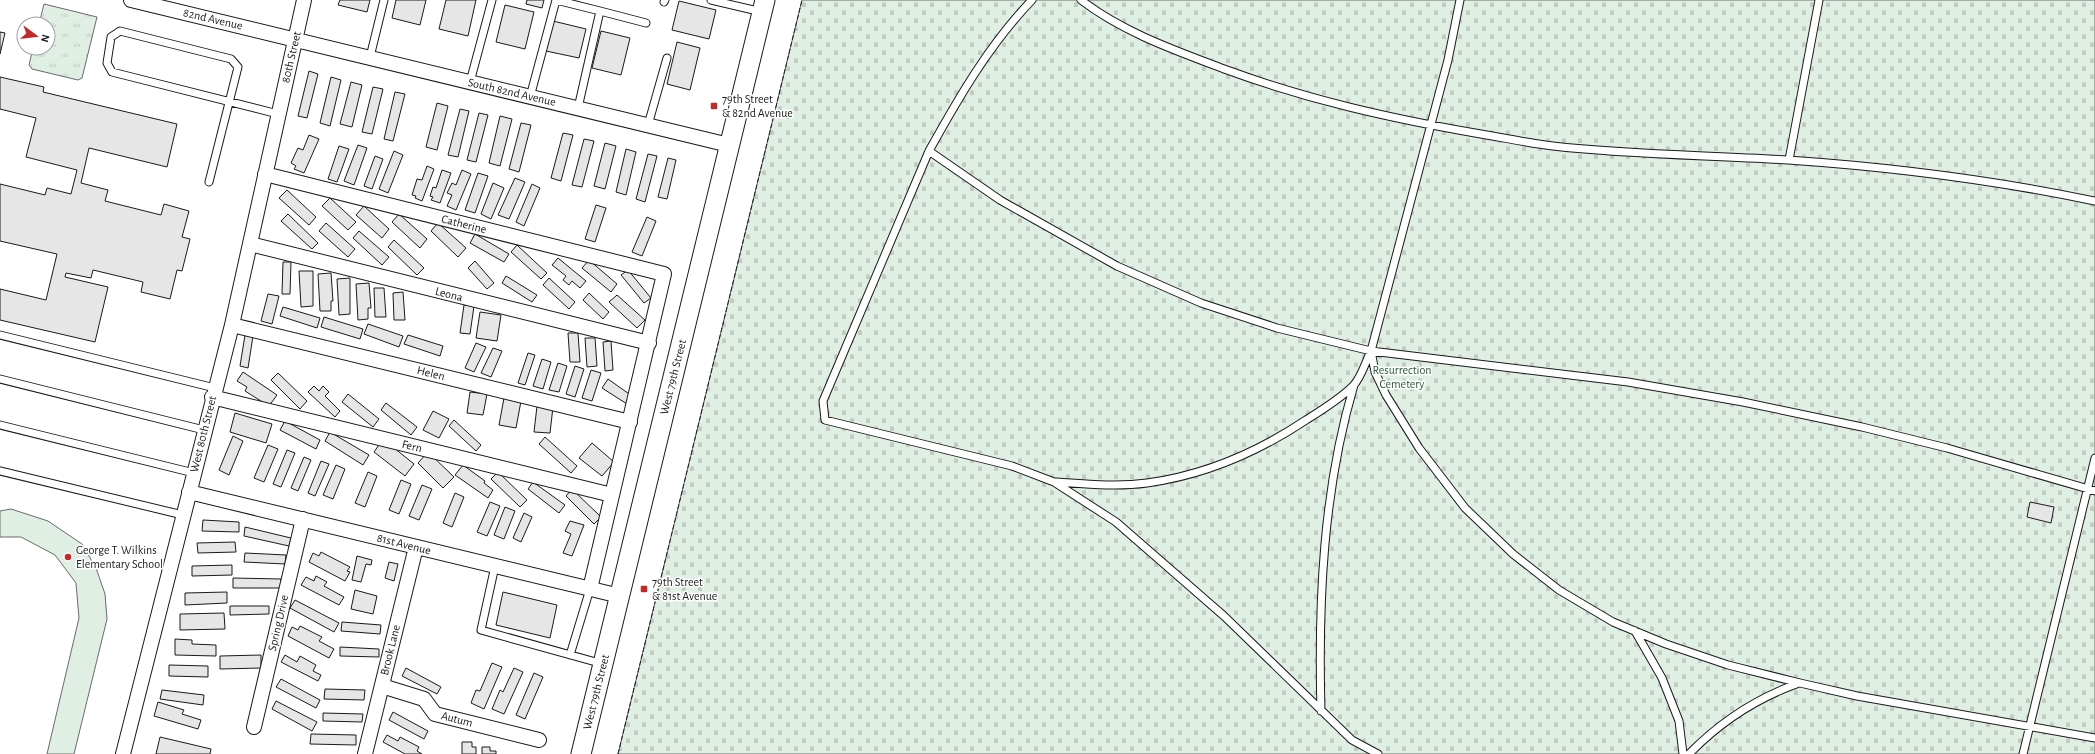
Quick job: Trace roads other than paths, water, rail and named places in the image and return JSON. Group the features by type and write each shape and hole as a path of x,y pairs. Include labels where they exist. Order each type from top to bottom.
{"main road":[{"name":"West 79th Street","path":"581,754 763,6"}],"street":[{"name":"82nd Avenue","path":"131,0 295,39"},
{"name":"80th Street","path":"278,114 304,0"},
{"name":"South 82nd Avenue","path":"295,39 729,145"},
{"name":"West 80th Street","path":"124,754 204,430 232,325 278,114"},
{"name":"Catherine","path":"265,174 664,274 649,343"},
{"name":"Leona","path":"250,244 649,343"},
{"name":"Helen","path":"232,325 630,422"},
{"path":"590,589 649,343"},
{"name":"Fern","path":"214,393 612,495"},
{"name":"81st Avenue","path":"189,492 620,596"},
{"name":"Spring Drive","path":"254,727 303,519"},
{"name":"Brook Lane","path":"365,754 416,546"},
{"name":"Autum","path":"382,686 424,699 435,714 539,740"}],"lane":[{"path":"370,57 384,0"},
{"path":"470,82 492,0"},
{"path":"530,97 556,0 646,23"},
{"path":"711,0 763,6"},
{"path":"1032,0 1015,18 983,59 929,151 824,401 825,420 1012,466 1054,482 1116,522 1224,616 1352,740 1378,754"},
{"path":"1081,0 1118,24 1167,47 1268,85 1336,105 1431,125 1552,146 1642,153 1789,160 1917,172 2034,188 2095,201"},
{"path":"1321,711 1319,657 1326,538 1334,471 1343,423 1354,385 1371,351 1448,60 1460,0"},
{"path":"1789,160 1819,0"},
{"path":"578,108 600,11"},
{"path":"210,182 229,103 238,67 232,59 120,31 111,37 107,63 112,72 229,103 278,114"},
{"path":"648,125 667,58"},
{"path":"929,151 1000,200 1117,266 1201,303 1277,328 1371,351 1628,382 1743,402 1870,429 1947,448 2091,490"},
{"path":"0,335 214,393"},
{"path":"1371,351 1375,372 1386,395 1419,448 1465,508 1513,554 1559,590 1613,622 1728,665 1800,683 1857,696 2095,738"},
{"path":"0,379 204,430"},
{"path":"1054,482 1106,485 1147,483 1189,474 1231,462 1277,440 1325,408 1354,385"},
{"path":"0,425 194,474"},
{"path":"2023,754 2091,490 2095,458"},
{"path":"0,471 183,515"},
{"path":"495,566 481,630 603,664"},
{"path":"570,655 590,589"},
{"path":"1635,631 1662,678 1679,721 1683,754"},
{"path":"1689,754 1701,742 1738,712 1778,690 1800,683"}],"place":[{"name":"79th Street & 82nd Avenue","path":"714,106"},
{"name":"George T. Wilkins Elementary School","path":"68,557"},
{"name":"79th Street & 81st Avenue","path":"644,589"}],"park label":[{"name":"Resurrection Cemetery","path":"1402,377"}]}
